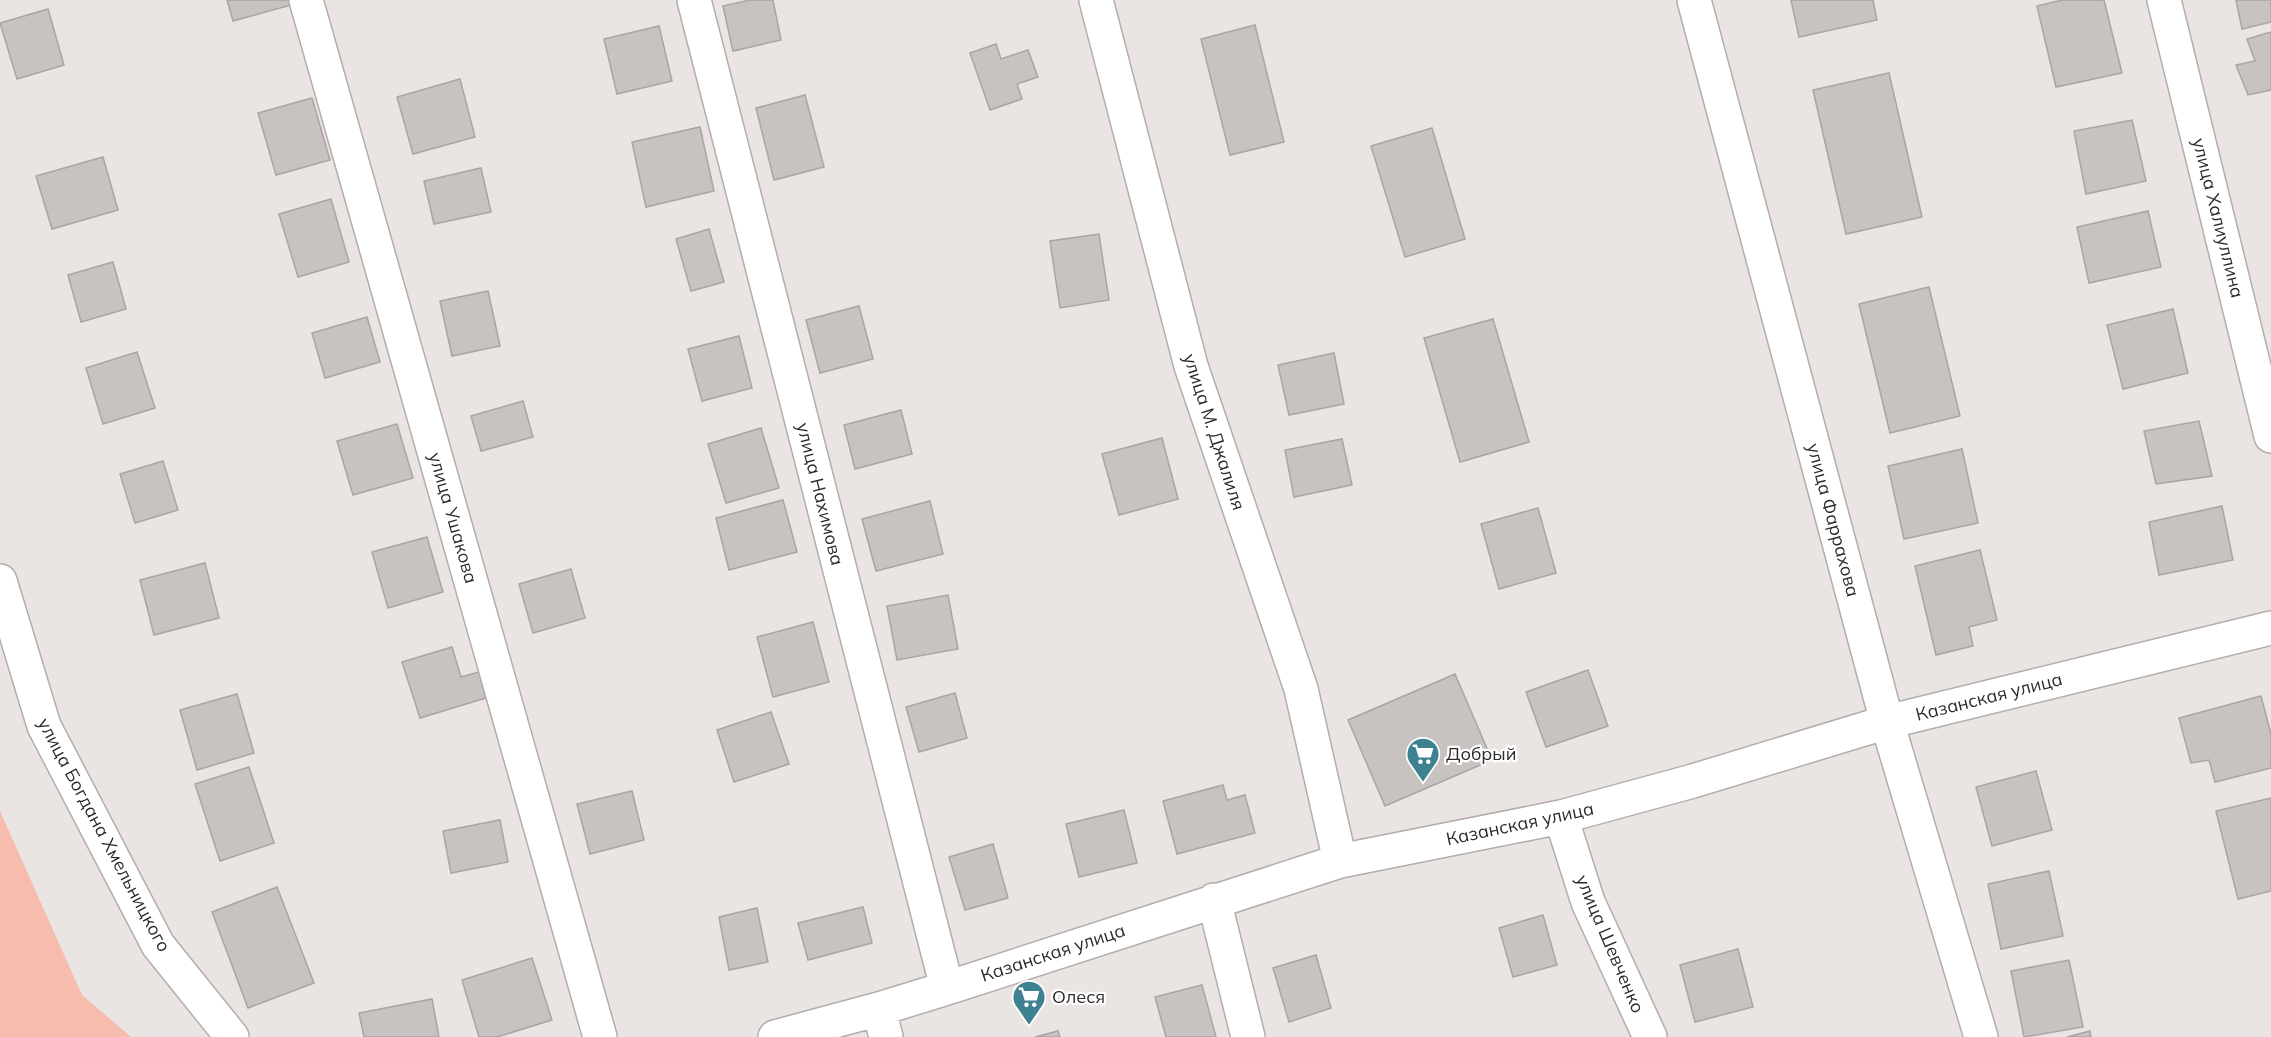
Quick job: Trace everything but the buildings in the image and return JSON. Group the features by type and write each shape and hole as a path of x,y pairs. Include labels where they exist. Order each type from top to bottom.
{"street":[{"name":"улица Ушакова","path":"306,0 600,1037"},
{"name":"улица Нахимова","path":"694,0 947,988"},
{"name":"улица М. Джалиля","path":"1096,0 1191,366 1301,689 1340,861"},
{"name":"улица Фаррахова","path":"1694,0 1887,722 1981,1037"},
{"name":"улица Халиуллина","path":"2164,0 2271,436"},
{"name":"улица Богдана Хмельницкого","path":"0,581 44,726 158,945 232,1037"},
{"name":"Казанская улица","path":"775,1037 883,1023 947,988 1340,861 1561,817 1693,781 1887,722 2271,628"},
{"name":"улица Шевченко","path":"1561,817 1588,902 1650,1037"},
{"path":"1214,900 1248,1037"}],"shaded area":[{"path":"0,811 82,995 131,1037 0,1037"}],"place":[{"name":"Добрый","path":"1423,783"},
{"name":"Олеся","path":"1029,1026"}]}
